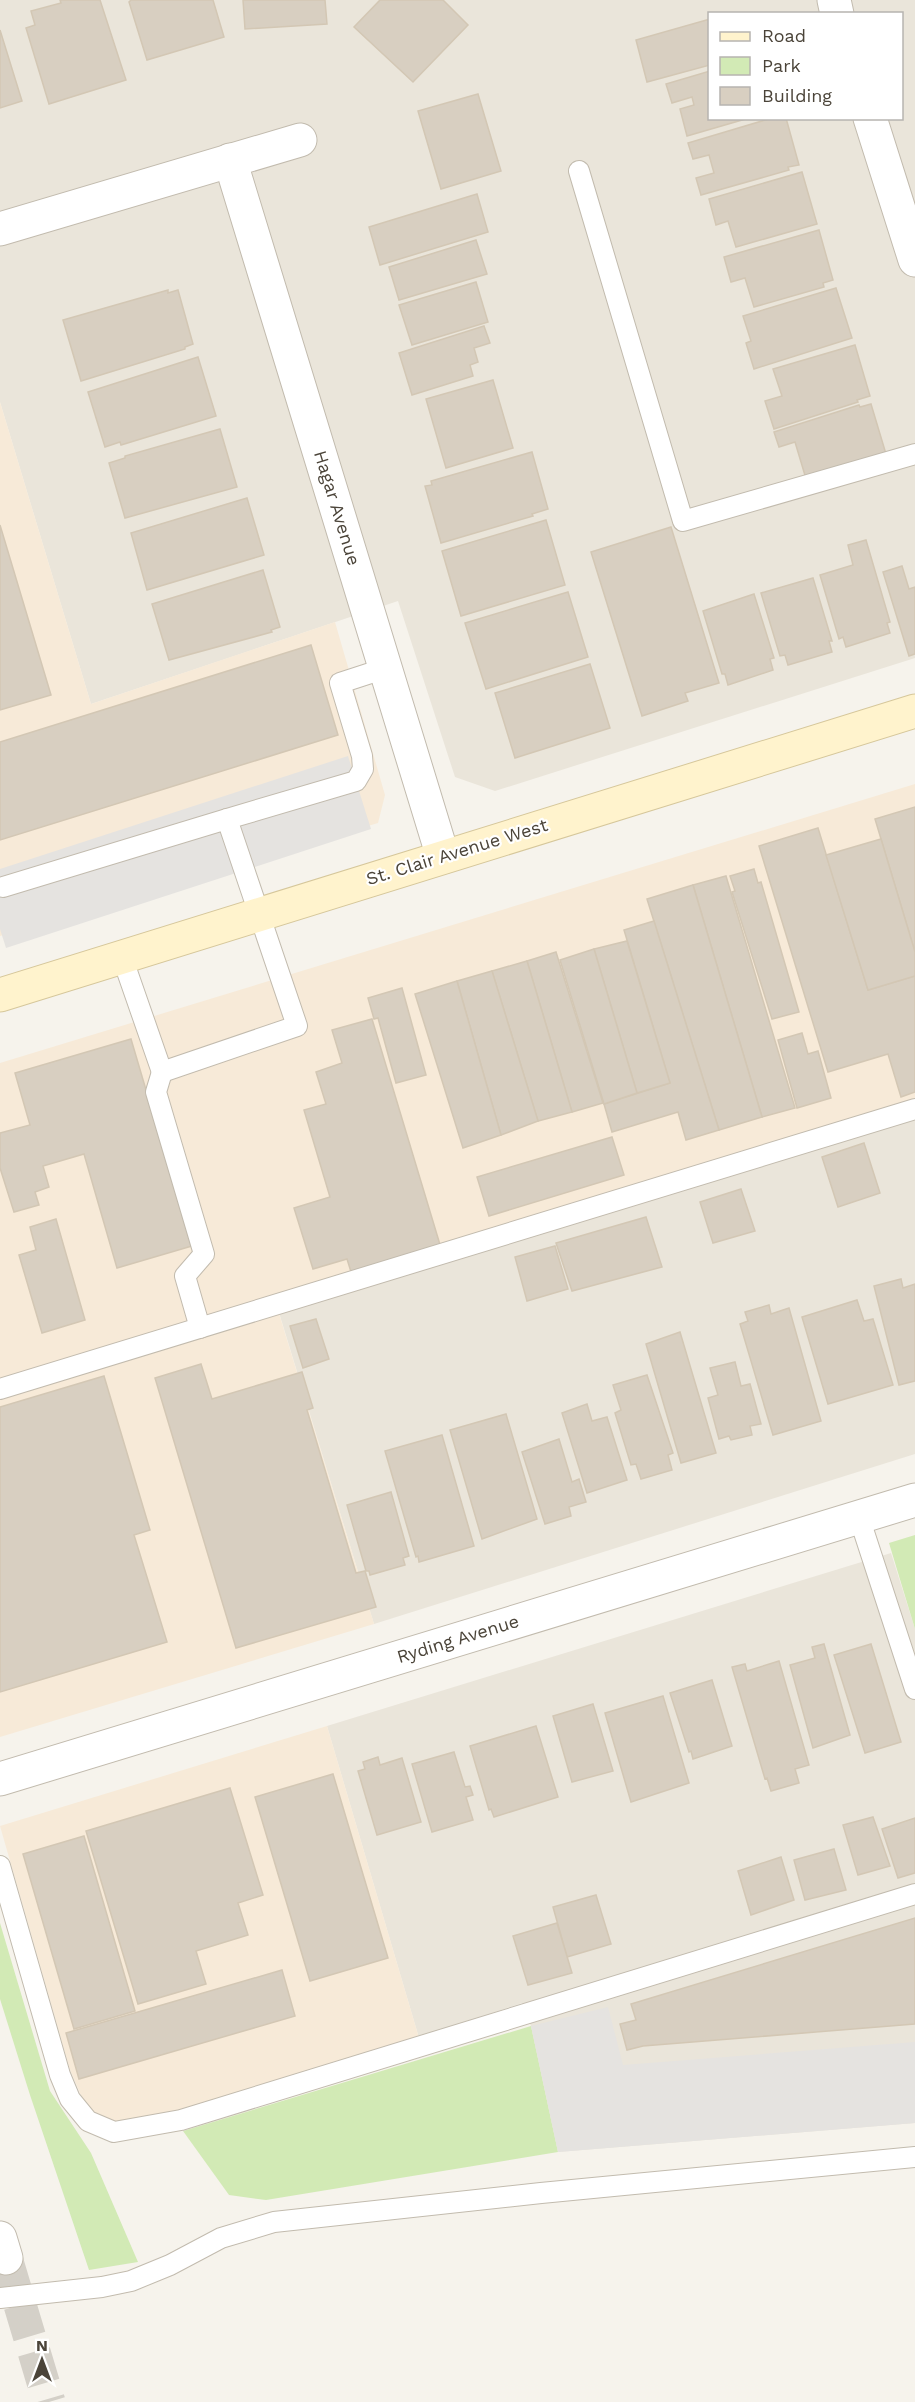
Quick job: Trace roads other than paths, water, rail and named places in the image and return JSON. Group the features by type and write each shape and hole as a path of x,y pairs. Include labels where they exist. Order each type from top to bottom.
{"main road":[{"name":"St. Clair Avenue West","path":"2,987 122,957 915,711"}],"street":[{"path":"871,120 915,260"},
{"path":"0,230 300,140"},
{"name":"Hagar Avenue","path":"230,160 443,856"},
{"name":"Ryding Avenue","path":"0,1779 915,1500"}],"lane":[{"path":"579,171 683,520 915,454"},
{"path":"3,887 356,781 363,769 362,756 340,683 386,668"},
{"path":"162,1072 297,1026 227,819"},
{"path":"122,957 162,1072 156,1092 204,1254 185,1276 200,1328"},
{"path":"0,1389 915,1109"},
{"path":"859,1517 915,1689"},
{"path":"0,1866 60,2075 70,2099 88,2121 114,2132 181,2120 915,1894"},
{"path":"0,2298 102,2287 131,2281 170,2265 221,2238 274,2222 541,2193 915,2157"}],"tunnel":[{"path":"6,2258 49,2402"}]}
